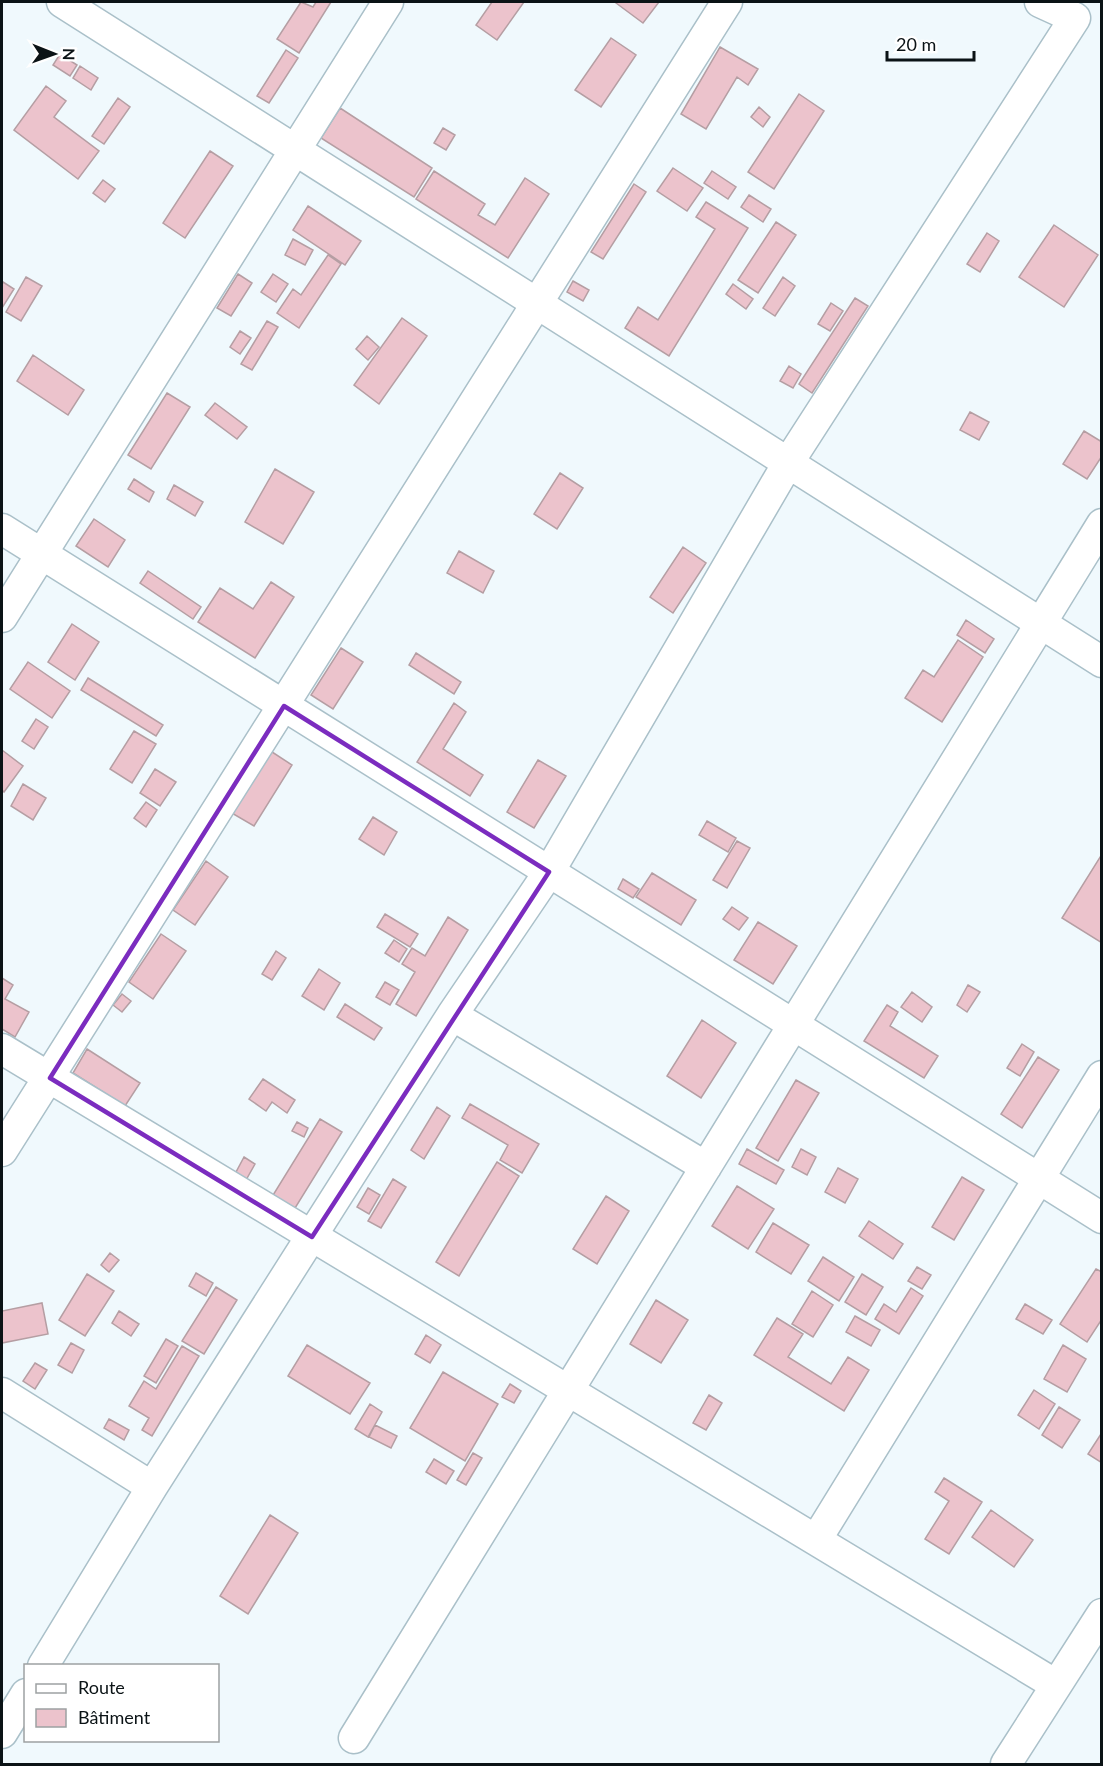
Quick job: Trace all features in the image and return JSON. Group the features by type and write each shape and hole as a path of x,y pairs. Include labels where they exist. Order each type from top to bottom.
{"street":[{"path":"62,2 1101,662"},
{"path":"2,617 388,2"},
{"path":"2,1151 727,2"},
{"path":"44,1664 152,1487 452,1015 549,872 788,463 1075,18 1040,2"},
{"path":"354,1738 1101,524"},
{"path":"2,529 1101,1218"},
{"path":"452,1015 705,1167"},
{"path":"2,1049 1056,1685"},
{"path":"816,1540 1101,1076"},
{"path":"2,1393 152,1487"},
{"path":"1006,1764 1101,1614"},
{"path":"2,1733 24,1697"}],"highlighted area":[{"path":"284,706 549,872 312,1237 50,1078"}],"building":[{"path":"301,2 313,7 316,2 331,2 299,53 277,39"},
{"path":"492,2 524,2 497,40 476,25"},
{"path":"617,2 659,2 643,23"},
{"path":"611,38 636,55 601,107 575,90"},
{"path":"720,47 758,69 748,85 737,77 706,129 681,114"},
{"path":"286,50 298,58 269,103 257,96"},
{"path":"60,54 77,65 70,76 53,65"},
{"path":"80,66 98,78 91,90 73,78"},
{"path":"46,86 66,101 54,117 99,151 78,179 14,130"},
{"path":"799,94 824,111 774,189 748,172"},
{"path":"118,98 130,107 104,144 92,136"},
{"path":"759,107 770,117 763,127 751,117"},
{"path":"340,108 432,168 414,197 321,138"},
{"path":"443,128 455,135 446,150 434,143"},
{"path":"210,151 233,166 185,238 163,223"},
{"path":"673,168 703,188 687,211 657,191"},
{"path":"434,171 485,204 478,215 495,225 525,178 549,194 508,258 416,199"},
{"path":"712,171 736,187 728,199 704,183"},
{"path":"103,180 115,189 105,202 93,193"},
{"path":"634,184 646,192 603,259 591,252"},
{"path":"749,195 771,209 763,222 741,207"},
{"path":"706,202 748,228 669,356 625,328 638,307 658,320 715,229 696,217"},
{"path":"308,206 361,241 345,265 293,230"},
{"path":"776,222 796,235 758,293 738,280"},
{"path":"1054,225 1098,255 1064,307 1019,277"},
{"path":"987,233 999,241 980,272 967,264"},
{"path":"293,239 313,250 305,265 285,255"},
{"path":"328,255 341,264 299,328 277,313 293,289 301,295"},
{"path":"238,274 252,283 231,316 217,308"},
{"path":"273,274 288,284 276,302 261,292"},
{"path":"26,277 42,286 21,321 6,312"},
{"path":"783,277 795,286 775,316 763,308"},
{"path":"573,281 589,290 583,301 567,292"},
{"path":"3,282 14,289 2,308 2,285"},
{"path":"733,284 753,299 746,309 726,294"},
{"path":"855,298 868,306 812,393 799,384"},
{"path":"831,303 843,311 830,331 818,324"},
{"path":"402,318 427,336 379,404 354,385"},
{"path":"267,321 278,327 252,370 241,364"},
{"path":"240,331 251,338 240,354 230,347"},
{"path":"367,336 379,347 368,360 356,349"},
{"path":"33,355 84,390 68,415 17,381"},
{"path":"789,366 801,374 793,388 780,381"},
{"path":"167,393 190,407 151,469 128,455"},
{"path":"215,403 247,427 237,439 205,415"},
{"path":"970,412 989,422 979,440 960,430"},
{"path":"1084,431 1102,442 1102,456 1087,479 1063,464"},
{"path":"275,469 314,492 283,544 245,522"},
{"path":"560,473 583,488 557,529 534,514"},
{"path":"134,479 154,492 149,502 128,489"},
{"path":"174,485 203,502 195,516 167,499"},
{"path":"94,519 125,540 108,567 76,546"},
{"path":"683,547 706,563 673,613 650,597"},
{"path":"459,551 494,571 483,593 447,573"},
{"path":"148,571 201,607 193,619 140,583"},
{"path":"271,582 294,597 255,658 198,622 220,588 253,609"},
{"path":"966,620 994,639 985,653 957,635"},
{"path":"72,624 99,642 75,680 48,662"},
{"path":"958,640 983,657 942,722 905,698 923,670 934,677"},
{"path":"341,648 363,662 333,709 311,695"},
{"path":"416,653 461,682 454,694 409,665"},
{"path":"28,662 70,691 52,718 10,689"},
{"path":"88,678 163,725 156,736 81,690"},
{"path":"454,703 466,712 443,749 483,775 470,796 417,762"},
{"path":"36,719 48,727 34,749 22,741"},
{"path":"134,731 156,744 132,783 110,769"},
{"path":"2,750 23,766 4,792 2,790"},
{"path":"269,750 292,765 254,826 230,812"},
{"path":"538,760 566,776 534,828 507,812"},
{"path":"155,769 176,782 160,806 140,793"},
{"path":"23,784 46,798 33,820 11,806"},
{"path":"146,802 157,810 146,827 134,818"},
{"path":"373,817 397,832 384,855 359,839"},
{"path":"707,821 736,838 728,852 699,835"},
{"path":"737,841 750,848 727,888 713,880"},
{"path":"1102,854 1102,943 1062,918"},
{"path":"206,861 228,877 195,925 173,910"},
{"path":"652,873 696,900 681,925 636,897"},
{"path":"623,879 639,889 633,898 618,889"},
{"path":"732,907 748,918 739,930 723,919"},
{"path":"385,914 418,934 410,947 377,927"},
{"path":"448,917 468,930 416,1016 396,1004 415,972 402,964 412,948 425,956"},
{"path":"758,922 797,946 773,984 734,960"},
{"path":"161,934 186,951 153,999 129,982"},
{"path":"394,940 407,949 399,962 385,953"},
{"path":"276,951 286,958 272,980 262,974"},
{"path":"319,969 340,983 324,1010 302,996"},
{"path":"2,978 13,985 5,999 29,1012 15,1037 2,1029"},
{"path":"385,982 399,990 390,1005 376,997"},
{"path":"968,985 980,992 967,1012 957,1005"},
{"path":"912,992 932,1007 922,1022 901,1007"},
{"path":"122,994 131,1001 122,1012 113,1005"},
{"path":"345,1004 382,1028 374,1040 337,1017"},
{"path":"887,1005 898,1012 890,1026 938,1056 924,1078 864,1041"},
{"path":"702,1020 736,1043 701,1098 667,1076"},
{"path":"1022,1044 1034,1052 1020,1076 1007,1068"},
{"path":"87,1049 140,1083 125,1106 73,1073"},
{"path":"1038,1057 1059,1070 1022,1128 1001,1114"},
{"path":"263,1079 295,1100 287,1113 272,1102 266,1111 249,1099"},
{"path":"796,1080 819,1093 778,1161 756,1148"},
{"path":"470,1104 539,1144 522,1173 500,1160 508,1145 462,1118"},
{"path":"437,1107 450,1116 424,1159 411,1150"},
{"path":"320,1119 342,1132 292,1213 270,1200"},
{"path":"297,1122 308,1128 304,1137 292,1131"},
{"path":"747,1149 784,1170 776,1184 739,1164"},
{"path":"801,1149 816,1157 807,1175 792,1167"},
{"path":"244,1157 255,1164 246,1180 235,1174"},
{"path":"497,1162 519,1176 459,1276 436,1262"},
{"path":"838,1168 858,1179 845,1203 825,1192"},
{"path":"962,1177 984,1190 954,1240 932,1227"},
{"path":"393,1179 406,1187 381,1228 368,1221"},
{"path":"737,1186 774,1209 748,1249 712,1226"},
{"path":"368,1188 380,1195 369,1214 357,1207"},
{"path":"606,1196 629,1211 597,1264 573,1249"},
{"path":"869,1221 903,1244 893,1259 859,1236"},
{"path":"773,1223 809,1245 791,1274 756,1252"},
{"path":"110,1253 119,1260 109,1272 101,1265"},
{"path":"823,1257 854,1277 839,1301 808,1281"},
{"path":"917,1267 931,1275 922,1289 908,1281"},
{"path":"1096,1269 1102,1272 1102,1319 1087,1342 1060,1324"},
{"path":"196,1273 213,1283 206,1296 189,1286"},
{"path":"87,1274 114,1291 85,1336 59,1320"},
{"path":"862,1274 883,1287 866,1315 845,1302"},
{"path":"216,1287 237,1300 204,1354 182,1341"},
{"path":"911,1288 923,1296 899,1334 875,1319 884,1304 896,1312"},
{"path":"812,1291 833,1305 813,1337 792,1324"},
{"path":"656,1300 688,1320 661,1363 630,1344"},
{"path":"42,1303 48,1334 2,1343 2,1311"},
{"path":"1025,1304 1052,1320 1043,1334 1016,1319"},
{"path":"119,1311 139,1324 131,1336 112,1323"},
{"path":"855,1316 880,1330 871,1346 846,1332"},
{"path":"777,1318 803,1334 788,1357 831,1384 848,1357 869,1370 844,1411 754,1355"},
{"path":"426,1335 441,1345 430,1363 415,1354"},
{"path":"166,1339 178,1346 156,1383 144,1376"},
{"path":"71,1343 84,1350 72,1373 58,1365"},
{"path":"307,1345 370,1383 350,1414 288,1376"},
{"path":"1063,1345 1086,1359 1067,1392 1044,1379"},
{"path":"182,1346 199,1356 152,1436 142,1430 149,1418 129,1406 144,1381 156,1389"},
{"path":"35,1363 47,1370 35,1389 23,1381"},
{"path":"443,1372 498,1404 465,1461 410,1428"},
{"path":"510,1384 521,1391 514,1403 502,1397"},
{"path":"1034,1390 1055,1404 1039,1429 1018,1415"},
{"path":"709,1395 722,1403 706,1430 693,1423"},
{"path":"370,1404 382,1412 368,1437 355,1429"},
{"path":"1059,1407 1080,1420 1062,1448 1042,1435"},
{"path":"109,1419 129,1430 124,1440 104,1428"},
{"path":"375,1425 397,1436 391,1448 369,1437"},
{"path":"1102,1435 1102,1463 1088,1454"},
{"path":"473,1453 482,1458 466,1485 457,1480"},
{"path":"434,1459 454,1471 446,1484 426,1472"},
{"path":"944,1478 982,1502 949,1554 925,1539 949,1501 935,1492"},
{"path":"991,1510 1033,1540 1014,1567 972,1537"},
{"path":"270,1515 298,1533 248,1614 220,1596"}]}
